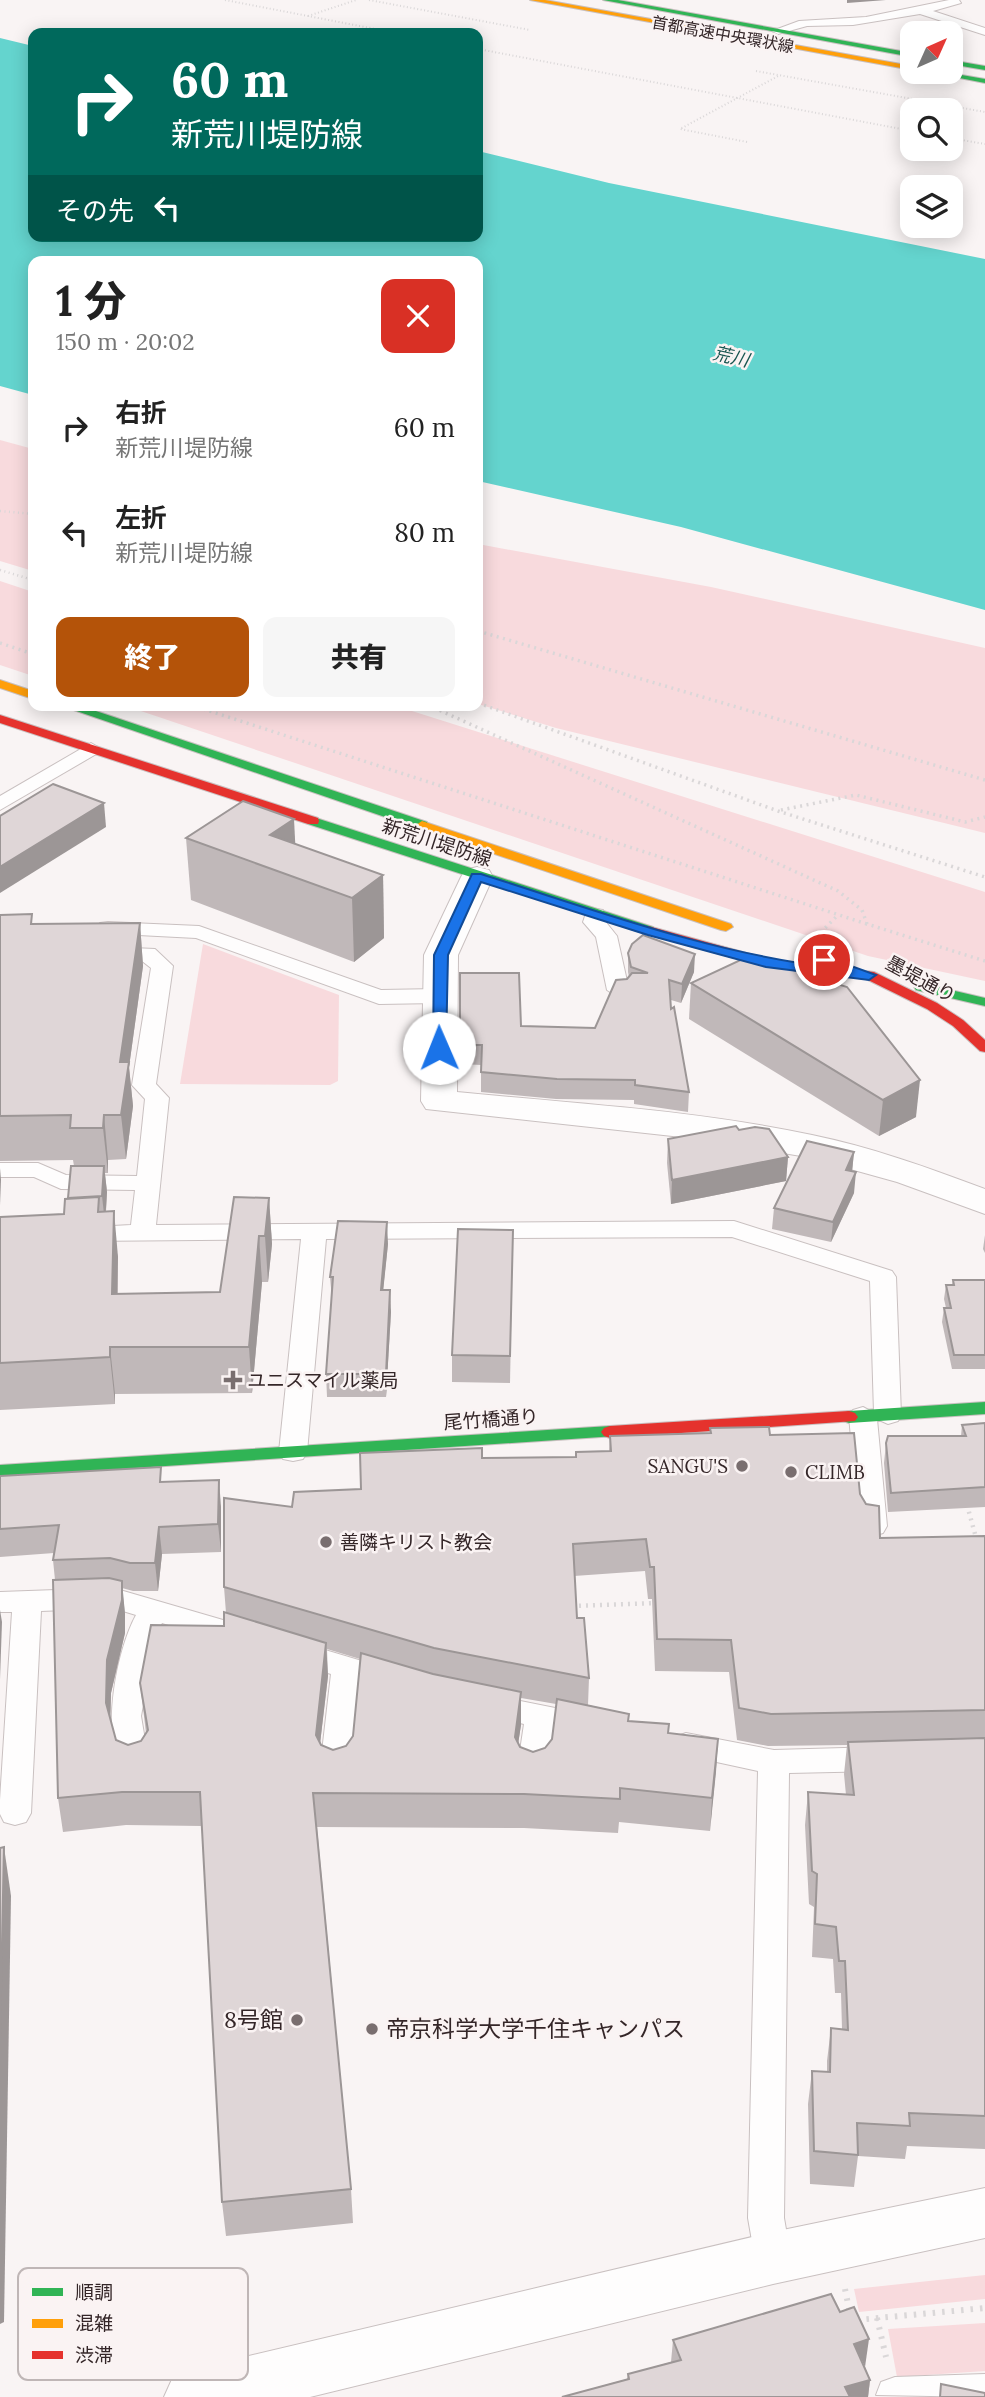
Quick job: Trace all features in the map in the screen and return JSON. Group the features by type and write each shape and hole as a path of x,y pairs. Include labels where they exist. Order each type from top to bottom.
{"main road":[{"name":"首都高速中央環状線","path":"533,0 900,59"},
{"path":"558,0 900,59"},
{"name":"首都高速中央環状線","path":"580,0 900,59"},
{"path":"606,0 778,31 900,58"},
{"path":"963,69 985,75"},
{"path":"963,74 985,75"},
{"path":"0,684 28,693"},
{"name":"新荒川堤防線","path":"83,711 735,930"},
{"name":"新荒川堤防線","path":"0,719 595,915 771,964 869,975"},
{"name":"新荒川堤防線","path":"788,948 869,975 985,1002"},
{"name":"墨堤通り","path":"869,975 932,1006 985,1048"},
{"path":"932,1006 985,1029"},
{"name":"尾竹橋通り","path":"0,1471 985,1408"}],"street":[{"path":"477,877 441,955 438,996 439,1101 700,1128 811,1146 909,1174 985,1202"},
{"path":"194,2397 773,2258 985,2213"}],"lane":[{"path":"778,31 797,23 828,20 852,22 956,3 954,0"},
{"path":"918,10 985,32"},
{"path":"0,804 91,749"},
{"path":"595,915 594,922 606,936 618,990"},
{"path":"80,927 199,933 379,997 438,996"},
{"path":"85,954 147,954 162,966 144,1085 157,1098 143,1232"},
{"path":"0,1170 38,1170 61,1181 148,1183"},
{"path":"64,1234 734,1229 883,1277 875,1415 873,1526"},
{"path":"293,1452 314,1232"},
{"path":"15,1813 13,1602 113,1598 422,1690"},
{"path":"133,1764 126,1716 141,1634 154,1610"},
{"path":"336,1769 347,1668"},
{"path":"457,1699 618,1731"},
{"path":"533,1771 540,1716"},
{"path":"657,1739 774,1762 906,1758"},
{"path":"773,2258 766,2218 774,1762"},
{"path":"895,2395 985,2392"}],"path":[{"path":"225,0 370,28"},
{"path":"307,16 356,0"},
{"path":"483,50 900,129"},
{"path":"747,142 680,129 780,75"},
{"path":"963,141 985,145"},
{"path":"0,511 28,514"},
{"path":"0,570 28,578"},
{"path":"483,632 985,780"},
{"path":"0,643 28,651"},
{"path":"483,705 778,811 985,877"},
{"path":"210,711 985,961"},
{"path":"441,711 838,891 862,910 867,923"},
{"path":"778,811 856,795 965,822 985,817"},
{"path":"809,944 839,914"},
{"path":"964,1495 979,1547"},
{"path":"567,1606 665,1603"},
{"path":"844,2283 851,2321 985,2308"}],"shaded area":[{"path":"0,440 28,448 28,569 0,561"},
{"path":"483,545 711,587 985,648 985,833 556,728 483,706"},
{"path":"0,581 28,590 28,674 0,665"},
{"path":"141,711 412,711 985,892 985,981 868,956"},
{"path":"203,944 339,995 338,1081 330,1085 180,1084"},
{"path":"985,2275 985,2299 859,2312 854,2289"},
{"path":"985,2323 985,2371 897,2377 888,2329"}],"water":[{"name":"荒川","path":"0,38 28,45 28,242 483,242 483,152 609,183 985,259 985,610 681,527 483,482 483,256 28,256 28,394 0,386"}],"building":[{"path":"53,784 104,803 0,867 0,816"},
{"path":"243,801 294,819 270,835 383,875 352,898 186,838"},
{"path":"32,914 31,924 140,923 120,1062 129,1062 121,1115 104,1115 103,1128 70,1128 71,1115 0,1116 0,915"},
{"path":"643,935 695,954 682,984 669,980 671,1009 674,1007 689,1092 635,1085 635,1080 557,1079 481,1072 482,1045 460,1045 460,973 519,973 521,1026 595,1028 616,980 627,979 632,973 648,973 631,967 628,953 632,944"},
{"path":"749,956 847,987 920,1080 883,1100 691,983"},
{"path":"736,1126 739,1130 755,1127 769,1129 788,1157 672,1180 668,1139"},
{"path":"807,1141 854,1152 846,1170 856,1172 833,1222 774,1208"},
{"path":"71,1166 104,1166 102,1196 68,1198"},
{"path":"99,1197 98,1212 114,1211 112,1294 220,1292 234,1197 269,1198 265,1236 259,1236 249,1347 110,1347 110,1357 0,1363 0,1217 64,1214 65,1199"},
{"path":"338,1221 387,1222 381,1290 390,1290 386,1374 326,1374 333,1277 330,1277"},
{"path":"458,1229 513,1230 510,1356 452,1355"},
{"path":"953,1280 985,1280 985,1355 954,1355 944,1308 951,1308 946,1285 954,1285"},
{"path":"985,1423 985,1487 891,1493 886,1443 888,1436 966,1436 962,1425"},
{"path":"769,1427 770,1435 854,1433 860,1494 866,1504 879,1506 880,1538 985,1536 985,1710 771,1714 739,1708 731,1640 657,1639 654,1567 650,1567 646,1539 573,1544 577,1618 584,1618 589,1678 434,1648 224,1587 224,1498 292,1507 294,1492 361,1489 360,1453 482,1448 482,1458 576,1457 576,1452 611,1451 610,1436 711,1433 710,1428"},
{"path":"161,1467 160,1482 219,1480 218,1524 159,1527 155,1563 130,1563 110,1558 53,1560 59,1525 0,1529 0,1476"},
{"path":"109,1578 122,1581 122,1600 107,1660 106,1703 116,1740 128,1745 141,1741 148,1730 140,1683 151,1625 224,1626 224,1612 326,1643 316,1735 321,1745 333,1750 346,1746 353,1736 361,1653 433,1674 521,1692 515,1737 520,1747 533,1752 545,1748 552,1739 557,1699 629,1714 628,1721 669,1724 668,1733 718,1739 712,1798 620,1788 620,1799 524,1794 313,1793 351,2189 222,2202 200,1792 122,1792 58,1798 53,1580"},
{"path":"985,1738 985,2116 909,2113 910,2126 857,2123 858,2155 814,2151 812,2071 830,2072 831,2028 848,2030 845,1961 839,1961 836,1927 815,1924 817,1874 812,1871 808,1792 854,1795 848,1742"},
{"path":"4,1847 0,2039 0,1848"},
{"path":"831,2294 840,2312 854,2307 869,2339 854,2344 870,2380 845,2387 850,2397 562,2397 629,2379 628,2374 681,2360 673,2340"},
{"path":"941,2384 985,2393 985,2397 940,2397"}],"traffic: fast":[{"path":"606,0 900,53"},
{"path":"963,64 985,68"},
{"path":"963,77 985,81"},
{"path":"83,711 422,825"},
{"path":"313,821 648,930"},
{"path":"921,987 985,1002"},
{"path":"849,1417 985,1408"},
{"path":"0,1471 610,1432"}],"traffic: slow":[{"path":"533,0 900,66"},
{"path":"0,684 28,693"},
{"path":"422,825 726,927"}],"traffic: jam":[{"path":"0,719 313,821"},
{"path":"648,930 771,964 869,975 932,1006 958,1023 985,1048"},
{"path":"610,1432 849,1417"}],"place":[{"name":"ユニスマイル薬局","path":"233,1380"},
{"name":"SANGU'S","path":"742,1466"},
{"name":"CLIMB","path":"791,1472"},
{"name":"善隣キリスト教会","path":"326,1542"},
{"name":"8号館","path":"297,2020"},
{"name":"帝京科学大学千住キャンパス","path":"372,2029"}],"route":[{"path":"439,1048 438,996 441,955 477,877 595,915 771,964 869,975 824,960"}]}
